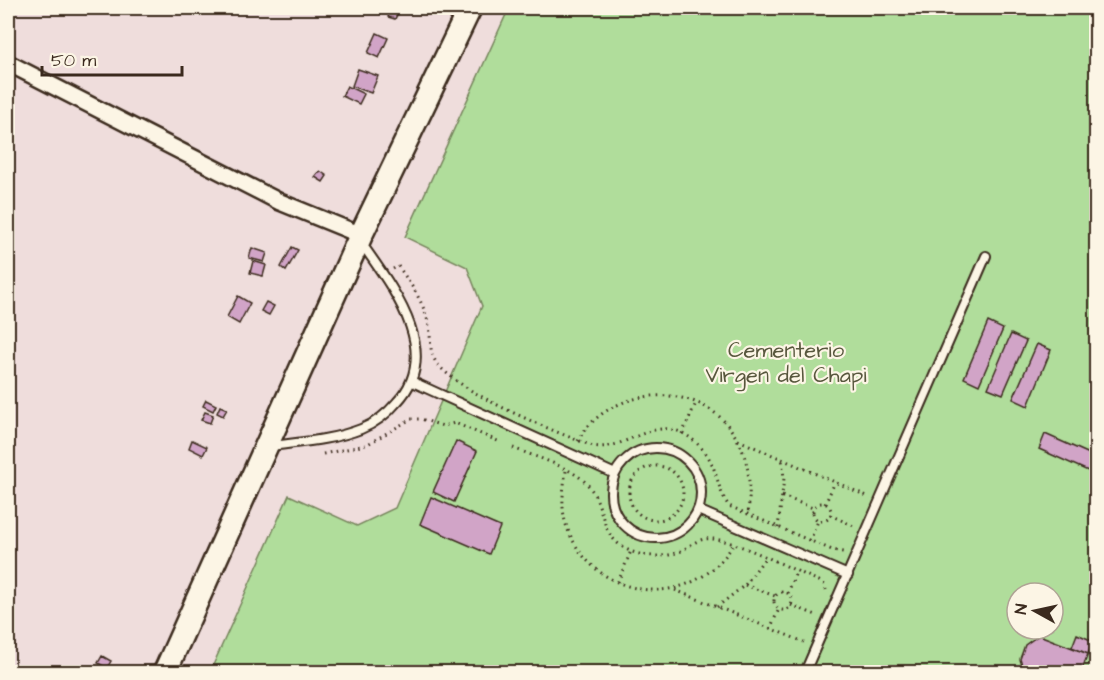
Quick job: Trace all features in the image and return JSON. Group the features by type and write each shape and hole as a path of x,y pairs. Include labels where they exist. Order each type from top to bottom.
{"street":[{"path":"165,672 360,238 470,8"},
{"path":"8,63 280,202 360,238"}],"lane":[{"path":"267,447 335,437 362,428 383,417 413,382 414,336 404,307 360,238"},
{"path":"805,672 986,256"},
{"path":"413,382 615,474"},
{"path":"655,448 672,450 686,459 696,472 701,488 698,510 693,520 681,532 666,538 649,538 633,533 620,522 613,507 610,490 615,474 624,460 639,451 655,448"},
{"path":"698,510 848,575"}],"path":[{"path":"459,382 469,391 578,441 604,448 641,432 657,429 682,434 705,452 713,466 720,495 729,506 843,553"},
{"path":"578,441 582,432 609,408 627,401 661,396 696,403 713,411 728,425 738,440 750,474 748,515"},
{"path":"682,434 696,403"},
{"path":"443,426 455,423 500,442"},
{"path":"738,440 867,496"},
{"path":"513,448 581,477 594,493 608,534 631,551 651,556 664,556 706,538 733,545 825,585"},
{"path":"778,528 782,496 782,460"},
{"path":"663,466 671,470 682,485 681,503 678,510 666,518 651,520 643,517 632,505 629,489 632,481 644,468 663,466"},
{"path":"566,471 562,502 567,529 588,560 618,582 650,591 675,590 711,572 733,545"},
{"path":"825,504 835,482"},
{"path":"782,496 813,508"},
{"path":"813,508 821,502 829,507 830,515 827,520 818,521"},
{"path":"813,508 814,518 818,521"},
{"path":"830,515 854,526"},
{"path":"810,541 818,521"},
{"path":"618,582 631,551"},
{"path":"717,607 745,585 765,558"},
{"path":"788,593 796,572"},
{"path":"745,585 775,596"},
{"path":"675,590 804,642"},
{"path":"775,596 783,591 788,593 791,596 791,605"},
{"path":"775,596 774,601 779,609"},
{"path":"779,609 784,610 791,605"},
{"path":"791,605 816,615"},
{"path":"770,628 779,609"}],"green space":[{"name":"Cementerio Virgen del Chapi","path":"509,8 1096,8 1096,672 210,672 289,495 357,526 395,508 482,306 467,267 405,237"}],"building":[{"path":"391,8 400,8 395,19 388,17"},
{"path":"377,33 388,38 379,58 368,53"},
{"path":"358,69 378,76 371,93 352,86"},
{"path":"347,86 364,94 359,104 342,96"},
{"path":"320,171 327,176 323,182 315,177"},
{"path":"292,247 298,250 286,271 281,267"},
{"path":"252,248 267,253 264,262 249,258"},
{"path":"253,261 266,265 263,276 250,273"},
{"path":"238,296 250,303 239,324 227,317"},
{"path":"266,302 274,306 269,315 261,311"},
{"path":"988,322 1003,329 979,385 964,378"},
{"path":"1011,334 1026,341 1003,394 988,388"},
{"path":"1037,344 1051,350 1028,406 1013,399"},
{"path":"206,400 216,405 213,411 203,406"},
{"path":"220,406 227,409 223,416 217,413"},
{"path":"205,412 213,415 210,423 201,420"},
{"path":"1045,434 1094,456 1088,471 1039,449"},
{"path":"192,440 207,447 203,455 189,448"},
{"path":"456,441 477,451 454,502 433,492"},
{"path":"431,497 500,527 489,554 420,524"},
{"path":"1077,634 1093,641 1088,654 1072,647"},
{"path":"1031,641 1054,641 1088,654 1081,672 1024,672 1020,659 1025,645"},
{"path":"102,656 111,661 107,668 98,663"}]}
